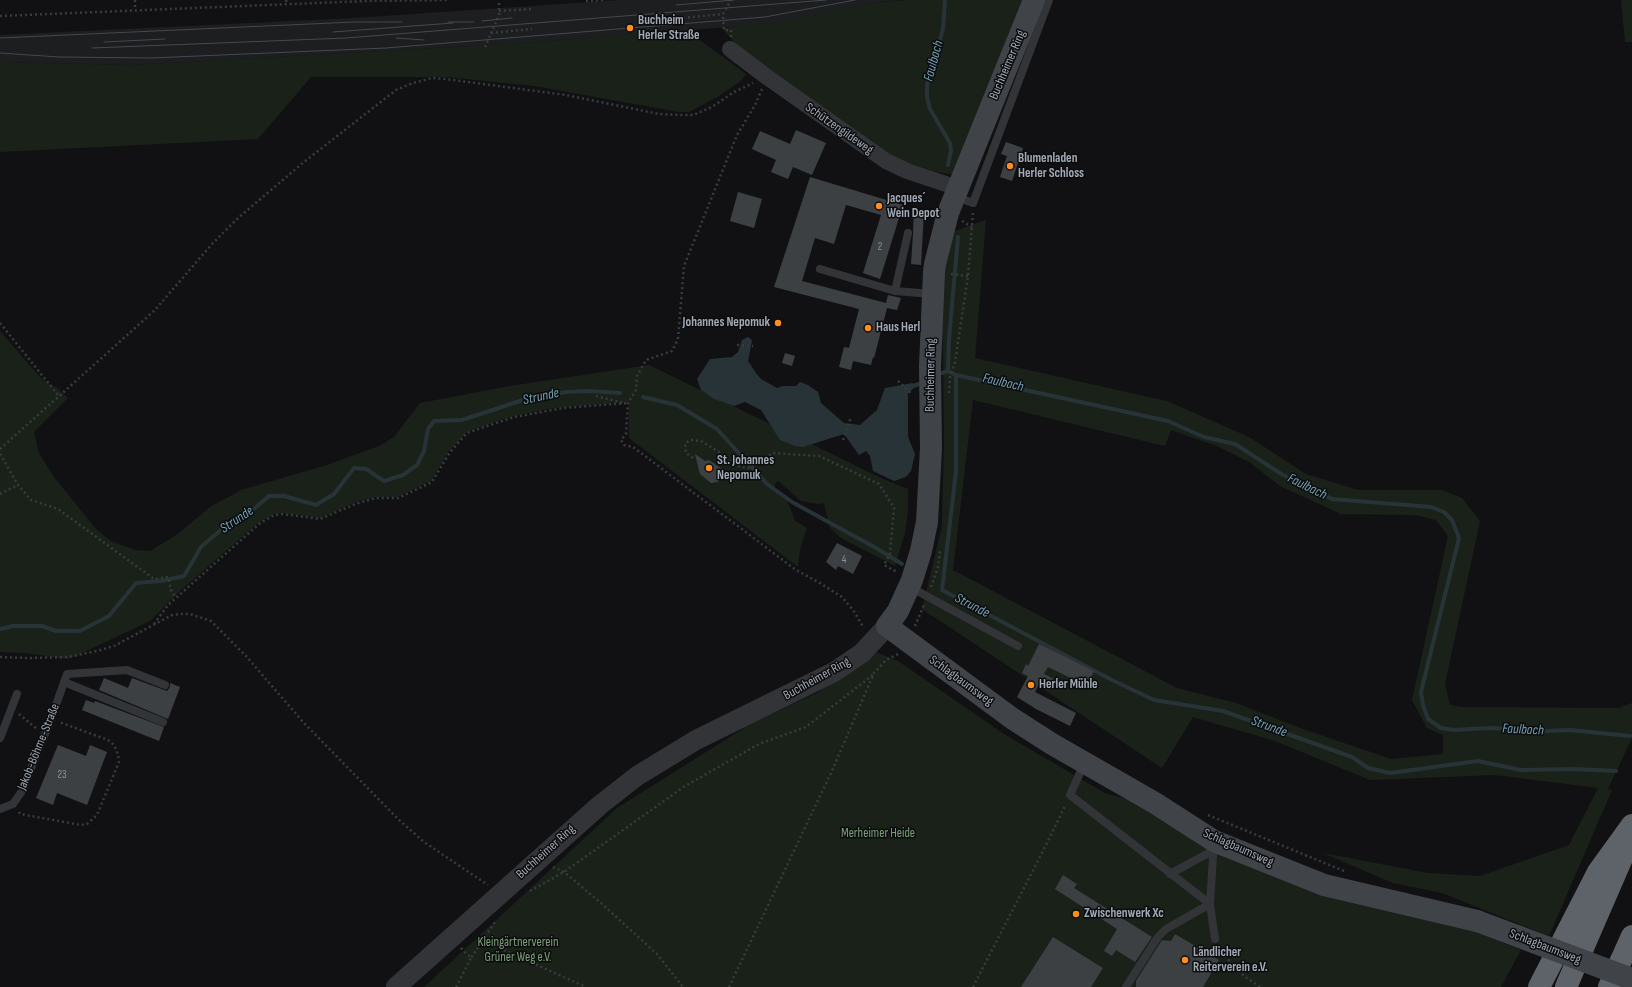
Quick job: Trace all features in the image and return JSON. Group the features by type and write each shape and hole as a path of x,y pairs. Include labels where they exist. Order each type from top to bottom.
{"highway":[{"path":"1539,987 1598,872 1632,825"},
{"path":"1566,987 1632,835"},
{"path":"1609,987 1632,936"},
{"path":"1630,987 1632,980"}],"main road":[{"name":"Buchheimer Ring","path":"887,626 898,611 902,579 921,551 927,522 931,448 930,366 934,272 948,213 962,196 1034,0"},
{"name":"Schlagbaumsweg","path":"887,626 1013,719 1052,744 1155,802 1214,845 1324,885 1477,921 1632,980"}],"street":[{"name":"Schützengildeweg","path":"730,49 886,162 962,196"},
{"name":"Buchheimer Ring","path":"396,987 538,859 618,790 656,763 696,740 834,672 862,653 887,626"}],"lane":[{"path":"962,196 1049,0"},
{"path":"895,291 908,233"},
{"path":"820,269 895,291 933,294"},
{"path":"902,579 1018,646"},
{"path":"66,678 127,670 165,685"},
{"path":"66,678 163,722"},
{"name":"Jakob-Böhme-Straße","path":"0,809 13,804 22,791 66,678"},
{"path":"0,738 17,694"},
{"path":"1085,762 1070,795 1210,904"},
{"path":"1170,874 1214,845"},
{"path":"1214,845 1210,904 1215,939"},
{"path":"1126,987 1158,937 1166,929 1210,904"}],"path":[{"path":"135,0 135,10"},
{"path":"286,0 287,4"},
{"path":"0,16 366,0 449,0"},
{"path":"485,46 499,15 499,0"},
{"path":"586,1 604,0"},
{"path":"730,49 731,30 724,30 723,14 731,0"},
{"path":"499,12 531,9"},
{"path":"683,18 723,14"},
{"path":"491,33 532,29"},
{"path":"0,449 58,395 106,356 154,311 212,244 238,218 396,90 432,78 445,79 566,95 659,114 693,115 712,107 734,92 767,77"},
{"path":"154,625 168,605 259,524 274,515 283,514 320,519 358,503 376,498 398,498 432,482 450,452 467,433 514,417 563,408 626,403 636,390 637,376 646,360 672,351 678,339 684,266 737,135 755,105 767,77"},
{"path":"950,377 955,362 968,276 962,196"},
{"path":"944,273 968,276"},
{"path":"0,323 58,395"},
{"path":"737,346 753,346"},
{"path":"898,381 912,394"},
{"path":"596,396 626,403"},
{"path":"626,403 626,434 622,440 624,445 633,447 796,570 842,597 853,610 866,630 863,634"},
{"path":"843,440 851,417"},
{"path":"693,458 686,453 685,444 690,440 701,441 719,452 736,466 749,468 773,453 819,456 879,484 894,508 890,554 884,565 902,579"},
{"path":"0,454 18,485 31,500 58,509 154,579 168,577 171,590 176,598"},
{"path":"0,494 18,485"},
{"path":"0,657 68,657 114,646 172,615 190,614 211,621 246,656 303,722 398,819 424,842 492,888"},
{"path":"526,893 564,872 684,786 759,744 806,728 874,673 886,660"},
{"path":"729,987 832,771 874,673"},
{"path":"12,708 44,736"},
{"path":"13,804 20,814 81,825 87,824 97,816 119,762 118,754 114,745 108,740 51,719"},
{"path":"973,987 1070,795"},
{"path":"1207,815 1351,874"},
{"path":"538,859 564,872 601,903 656,954 682,987"},
{"path":"456,987 481,940 497,919"},
{"path":"452,937 471,958"},
{"path":"1215,939 1227,958 1244,976 1260,987"},
{"path":"481,940 586,987"},
{"path":"575,987 577,983"},
{"path":"1254,987 1255,983"}],"shaded area":[{"path":"620,0 903,0 879,2 767,24 509,44 130,65 0,62 0,35 354,18"},
{"path":"748,337 752,341 748,361 761,379 777,388 783,386 796,386 800,382 808,385 818,392 821,403 844,423 860,425 877,410 885,388 913,383 913,389 908,393 908,437 915,454 911,471 906,477 894,481 873,471 870,456 866,451 859,455 844,434 803,447 795,446 780,440 761,410 745,402 734,406 714,399 701,390 697,379 710,359 732,357 738,352 742,340"}],"green space":[{"path":"909,0 1022,0 953,175 933,171 898,160 747,54 722,28 767,23 879,2"},
{"path":"1621,0 1632,0 1632,42 1625,42"},
{"path":"686,30 746,74 741,81 717,97 689,112 679,112 534,86 447,77 311,77 258,139 0,152 0,62 130,65 509,44"},
{"path":"986,220 975,358 1167,401 1249,437 1306,474 1358,490 1442,490 1462,498 1480,521 1445,684 1450,705 1463,707 1619,708 1632,703 1632,738 1608,789 1606,789 1612,790 1549,936 1442,893 1393,883 1323,853 1428,873 1480,876 1569,845 1598,788 1495,775 1370,780 1275,741 1193,717 1162,768 922,609 942,526 944,441 943,350 941,319 942,260 952,232","holes":["973,400 1165,446 1171,430 1219,447 1249,462 1280,486 1341,514 1415,515 1436,520 1448,536 1412,700 1427,728 1443,735 1443,754 1391,759 1300,728 1236,703 1177,688 953,570"]},
{"path":"0,331 38,375 56,387 68,398 34,432 39,453 45,463 54,477 96,529 111,541 135,550 150,551 178,534 210,507 241,490 327,465 379,446 394,437 420,403 510,386 649,365 883,479 908,489 908,511 905,533 895,566 841,538 830,528 824,503 818,504 801,501 778,481 776,482 774,489 787,501 794,520 807,528 800,549 798,567 629,438 629,402 554,408 513,416 467,432 449,451 431,481 397,497 376,497 358,501 320,518 283,513 274,514 258,523 181,590 150,621 69,659 25,653 0,652"},
{"name":"Merheimer Heide","path":"876,652 898,661 1004,734 1105,793 1153,806 1521,950 1501,987 424,987 617,808 752,723 817,693"}],"building":[{"path":"796,130 826,143 812,175 793,167 788,179 771,172 776,160 752,149 760,131 790,144"},
{"name":"Blumenladen Herler Schloss","path":"1006,142 1023,148 1012,181 1000,177 1007,156 1001,154"},
{"path":"810,177 903,205 880,279 863,273 881,215 846,205 834,244 815,238 802,281 886,303 888,295 901,298 897,310 887,308 871,365 853,361 851,370 839,367 844,347 849,348 859,309 774,287"},
{"path":"738,192 762,199 754,228 730,221"},
{"path":"914,208 924,211 921,265 911,264"},
{"path":"785,353 795,356 792,366 782,363"},
{"name":"St. Johannes Nepomuk","path":"695,454 705,461 709,460 722,469 722,476 718,482 711,483 700,474"},
{"path":"837,543 862,556 853,574 838,566 836,570 826,562"},
{"path":"1039,644 1094,671 1087,686 1048,667 1044,674 1054,679 1050,687 1040,682 1035,692 1076,713 1070,726 1036,709 1017,697 1028,676 1022,673 1026,664 1028,666"},
{"path":"104,678 128,688 132,678 167,691 170,687 170,683 180,687 168,719 99,690"},
{"path":"86,700 94,703 95,701 164,727 159,741 82,710"},
{"path":"58,745 86,756 90,745 107,752 87,805 57,793 53,805 36,798"},
{"path":"1063,875 1077,884 1074,888 1152,937 1135,962 1116,950 1112,956 1104,951 1117,929 1055,889"},
{"name":"Ländlicher Reiterverein e.V.","path":"1175,934 1219,960 1203,987 1136,987 1136,981 1162,940 1171,941"},
{"path":"1053,937 1103,968 1091,987 1021,987"}],"waterway":[{"name":"Faulbach","path":"945,0 943,29 927,85 927,98 930,109 950,143 951,150 948,165"},
{"name":"Faulbach","path":"958,237 949,339 948,371 956,375 1168,421 1204,437 1235,444 1283,475 1332,499 1431,507 1444,512 1452,520 1459,538 1421,692 1423,705 1428,719 1441,728 1454,730 1490,728 1546,731 1570,730 1630,736"},
{"name":"Faulbach","path":"942,373 948,371"},
{"name":"Strunde","path":"956,375 956,471 942,590 1112,680 1154,700 1223,711 1352,757 1368,768 1390,773 1478,761 1521,770 1574,769 1616,771"},
{"path":"913,386 919,384"},
{"name":"Strunde","path":"0,629 13,626 42,626 56,631 80,631 109,616 136,583 161,581 184,576 201,547 223,528 241,520 269,496 284,496 316,505 334,494 354,468 366,469 384,481 403,475 417,465 424,451 428,429 434,421 462,420 529,398 566,392 589,391 620,393"},
{"name":"Strunde","path":"643,397 677,405 717,429 767,484 792,502 902,564"}],"tram line":[{"path":"676,5 734,0"},
{"path":"92,48 346,38 826,0"},
{"path":"0,53 59,57 151,58 386,48 765,17 855,0"},
{"path":"482,21 512,18"},
{"path":"0,38 354,22 402,22"},
{"path":"448,22 474,22"},
{"path":"333,32 453,23"},
{"path":"396,38 424,40"},
{"path":"104,42 165,39"}],"place":[{"name":"Buchheim Herler Straße","path":"630,28"},
{"name":"Blumenladen Herler Schloss","path":"1010,166"},
{"name":"Jacques´ Wein Depot","path":"879,206"},
{"name":"Johannes Nepomuk","path":"778,323"},
{"name":"Haus Herl","path":"868,328"},
{"name":"St. Johannes Nepomuk","path":"709,468"},
{"name":"Herler Mühle","path":"1031,685"},
{"name":"Zwischenwerk Xc","path":"1076,914"},
{"name":"Ländlicher Reiterverein e.V.","path":"1185,960"}],"park label":[{"name":"Kleingärtnerverein Grüner Weg e.V.","path":"518,950"}]}
